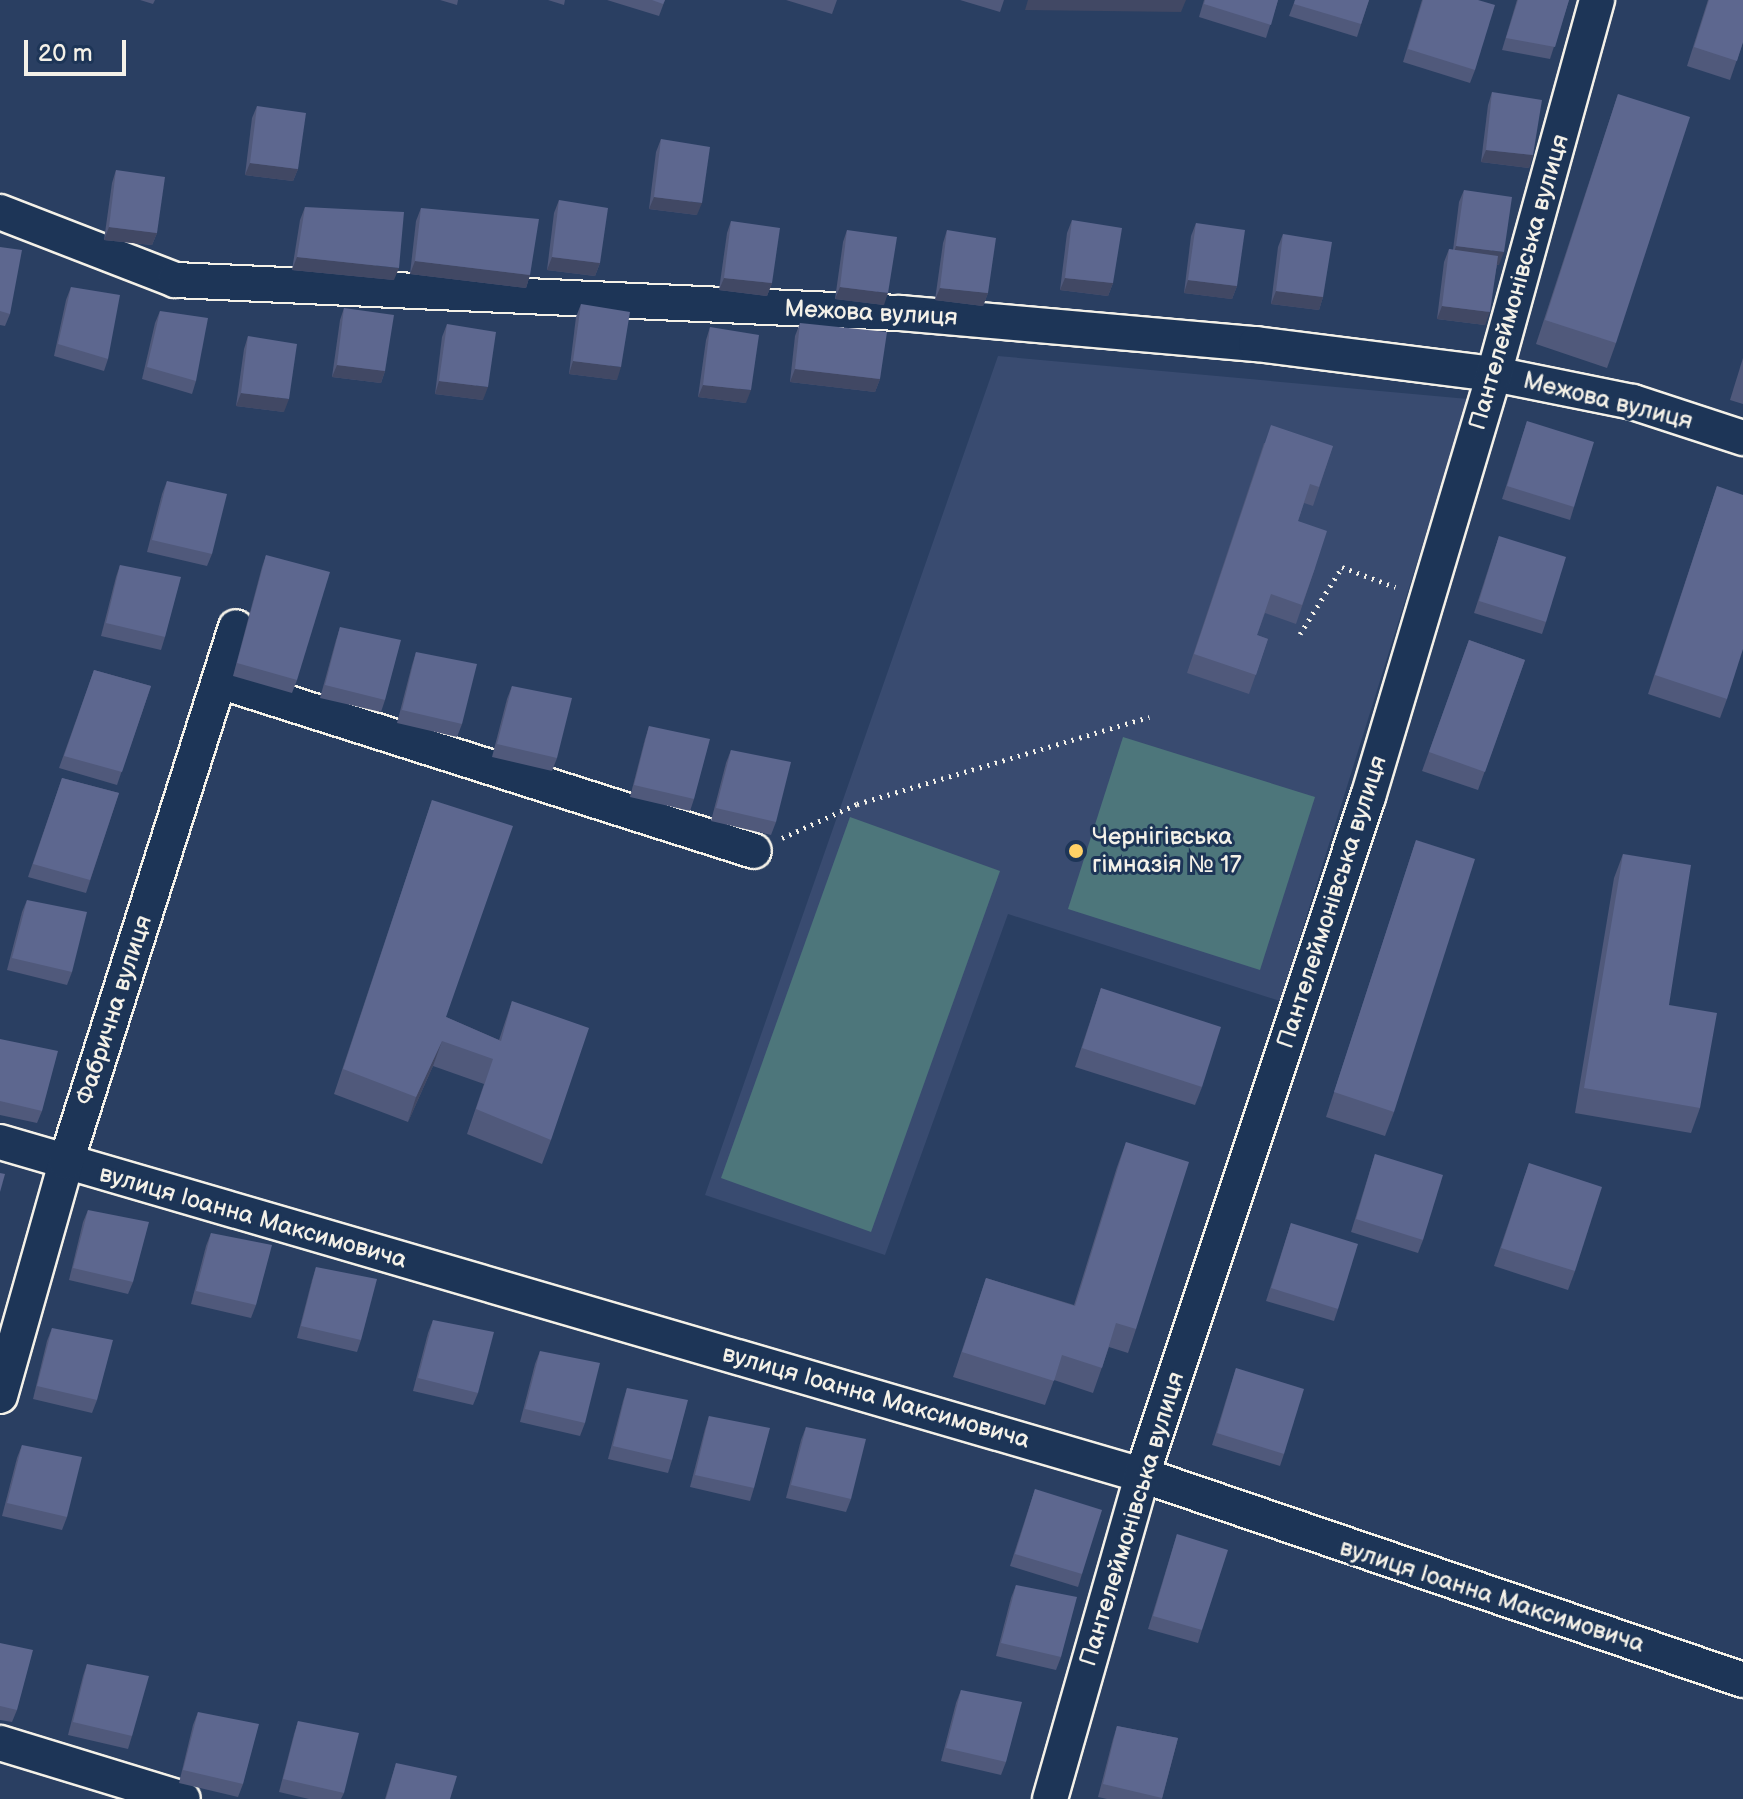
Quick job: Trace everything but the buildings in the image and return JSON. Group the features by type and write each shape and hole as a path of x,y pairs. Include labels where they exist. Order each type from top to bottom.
{"street":[{"name":"Пантелеймонівська вулиця","path":"1050,1799 1142,1475 1368,797 1494,374 1597,0"},
{"name":"Межова вулиця","path":"0,212 175,280 900,313 1256,344 1494,374 1633,402 1743,438"},
{"name":"Фабрична вулиця","path":"0,1396 66,1162 236,627"},
{"path":"219,681 754,851"},
{"name":"вулиця Іоанна Максимовича","path":"0,1142 1142,1475 1743,1680"},
{"path":"0,1743 183,1799"}],"path":[{"path":"1300,634 1342,567 1426,598"},
{"path":"754,851 857,804 1149,717"}],"shaded area":[{"name":"Чернігівська гімназія № 17","path":"998,356 1468,399 1280,1001 1008,914 885,1255 705,1195"}],"green space":[{"path":"1123,737 1315,797 1260,970 1068,909"},
{"path":"850,817 1000,871 871,1232 721,1178"}],"place":[{"name":"Чернігівська гімназія № 17","path":"1076,851"}]}
